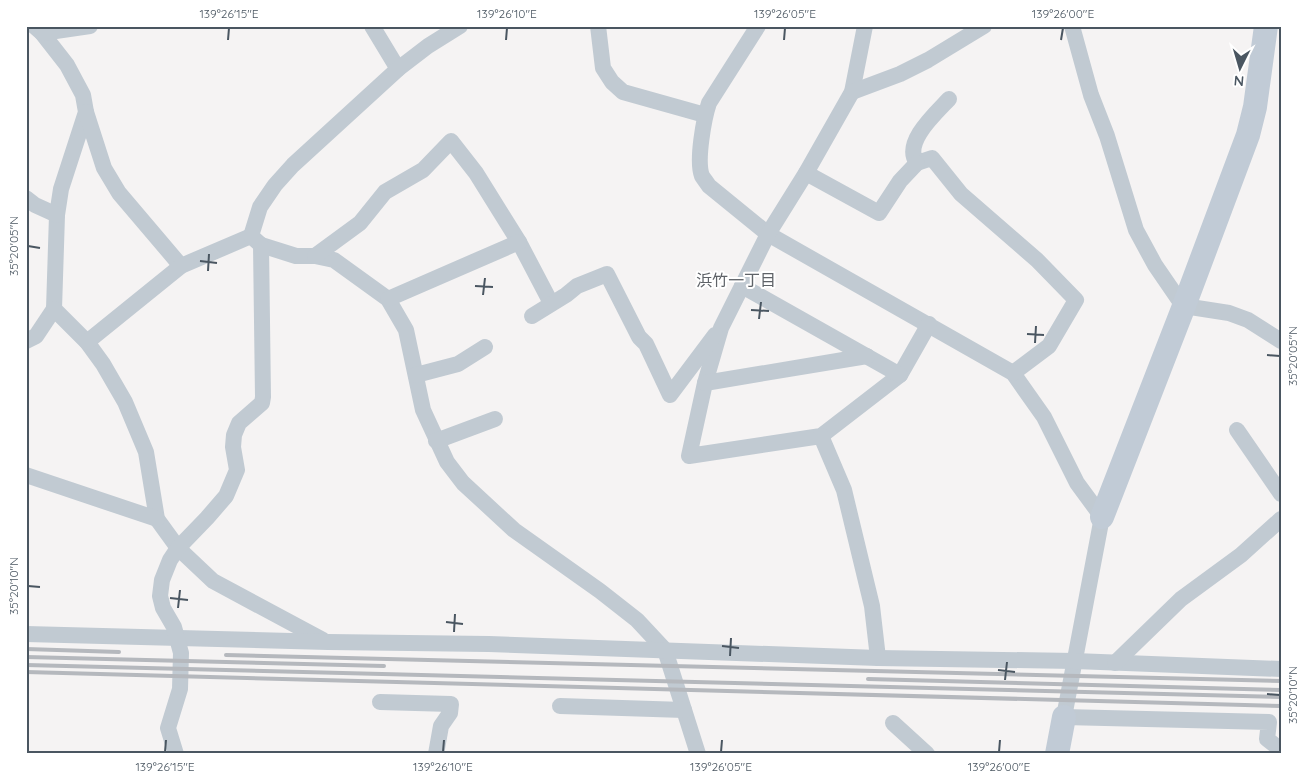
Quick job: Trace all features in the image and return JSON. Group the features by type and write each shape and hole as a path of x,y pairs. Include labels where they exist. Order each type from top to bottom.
{"street":[{"path":"34,29 90,26"},
{"path":"372,26 398,70"},
{"path":"176,754 168,728 180,689 181,653 174,627 163,608 160,596 162,580 170,560 178,548 208,518 226,496 237,470 232,447 234,435 239,423 262,403 264,397 256,241 260,207 293,165 398,70 428,46 460,26"},
{"path":"598,26 603,68 612,82 623,92 705,115"},
{"path":"758,26 709,103 705,115 700,164 702,176 709,186 768,234 1013,373 1044,417 1077,483 1102,517"},
{"path":"865,26 852,92 806,173 768,234 721,328 705,382 689,456 821,436 900,375 929,324"},
{"path":"852,92 900,74 984,26"},
{"path":"1072,26 1091,95 1107,136 1136,230 1155,265 1184,306 1229,313 1248,320 1281,341"},
{"path":"1057,754 1098,530 1248,135 1255,107 1266,26"},
{"path":"34,29 67,65 83,95 86,112 104,168 118,192 181,266"},
{"path":"917,162 912,152 916,138 949,99"},
{"path":"26,341 36,336 54,309 57,215 61,189 86,112"},
{"path":"315,256 360,223 385,192 423,170 451,141 476,173 519,242 551,303"},
{"path":"806,173 879,213 900,181 917,162 932,158 962,194 1037,260 1076,300 1049,346 1013,373"},
{"path":"26,198 57,215"},
{"path":"87,342 181,266 256,241 296,256 315,256 334,260 388,299 406,330 421,403 436,441 447,462 463,482 514,530 600,591 637,620 665,650 698,754"},
{"path":"388,299 519,242"},
{"path":"532,316 577,286 607,274 638,337 646,344 670,395 721,328"},
{"path":"742,286 900,375"},
{"path":"54,309 87,342 103,364 125,402 146,452 157,519 178,548 212,582 328,642"},
{"path":"416,375 458,364 485,348"},
{"path":"705,382 867,356"},
{"path":"436,441 495,419"},
{"path":"1237,430 1281,494"},
{"path":"821,436 844,490 872,606 878,658"},
{"path":"26,475 157,519"},
{"path":"1116,663 1181,599 1241,556 1281,518"},
{"path":"26,634 489,644 878,658 1075,661 1281,669"},
{"path":"380,702 451,704 450,713 442,726 436,754"},
{"path":"560,706 684,710"},
{"path":"1064,716 1269,722 1267,739 1281,750"},
{"path":"893,723 927,754"}],"railway":[{"path":"26,649 119,652"},
{"path":"226,655 1281,681"},
{"path":"26,657 384,666"},
{"path":"26,665 1281,697"},
{"path":"26,672 1281,706"},
{"path":"868,679 1281,690"}],"district":[{"name":"浜竹一丁目","path":"736,280"}]}
